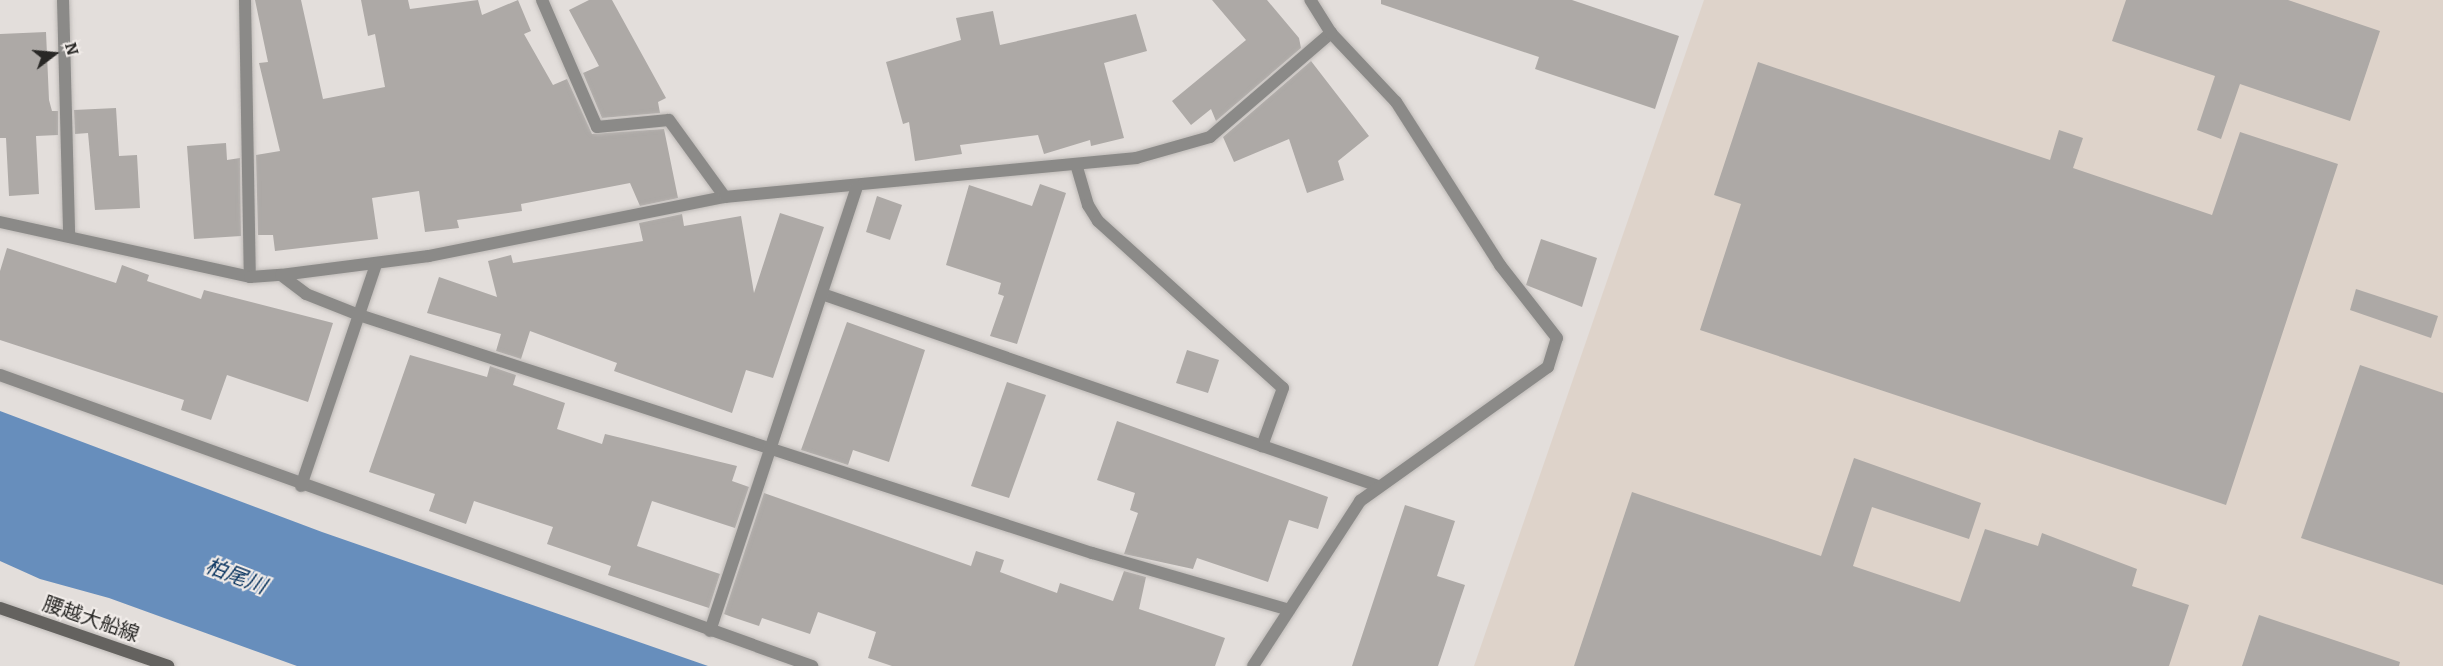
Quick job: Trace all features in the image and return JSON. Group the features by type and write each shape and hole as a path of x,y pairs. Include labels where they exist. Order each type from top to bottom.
{"main road":[{"name":"腰越大船線","path":"0,608 168,666"}],"street":[{"path":"63,0 69,234"},
{"path":"245,0 250,278"},
{"path":"542,0 597,127 669,120 725,197"},
{"path":"1253,666 1360,501 1548,367 1557,338 1500,265 1396,102 1331,33 1310,0"},
{"path":"0,222 69,234 250,278 376,264 725,197 1136,158 1210,137 1331,33"},
{"path":"1076,164 1088,206 1098,221 1283,388 1262,446"},
{"path":"710,631 857,186"},
{"path":"301,486 376,264"},
{"path":"281,275 306,294 359,315 772,446 1092,553 1289,610"},
{"path":"822,294 1378,486"},
{"path":"0,375 301,486 812,666"}],"shaded area":[{"path":"1704,0 2443,0 2443,666 1474,666"}],"water":[{"name":"柏尾川","path":"0,411 322,532 708,666 297,666 109,598 40,579 0,561"}],"building":[{"path":"255,0 301,0 323,99 385,87 375,34 368,36 361,0 408,0 410,9 478,0 482,15 518,0 531,31 524,34 553,85 567,79 592,134 664,129 678,198 640,206 630,183 521,204 522,211 457,220 459,228 425,232 419,191 372,198 378,239 275,251 273,235 258,235 256,155 280,151 259,63 268,62"},
{"path":"589,0 612,0 666,98 658,102 660,113 602,118 583,73 599,66 569,10"},
{"path":"1212,0 1267,0 1299,38 1301,48 1216,121 1211,109 1191,125 1172,101 1246,40"},
{"path":"1381,0 1572,0 1679,36 1655,109 1535,69 1539,57 1381,4"},
{"path":"2126,0 2288,0 2380,31 2350,121 2240,84 2221,139 2197,130 2215,76 2112,41"},
{"path":"993,11 1000,45 1136,14 1147,51 1104,63 1124,138 1091,146 1090,140 1044,154 1038,135 960,145 962,154 915,161 909,122 903,124 886,62 961,40 956,18"},
{"path":"46,32 49,100 52,111 58,111 58,135 36,136 39,194 9,196 6,138 0,138 0,34"},
{"path":"1311,61 1369,136 1338,161 1344,180 1307,193 1289,139 1234,162 1223,137"},
{"path":"1758,62 2050,160 2059,130 2083,138 2073,168 2212,215 2240,132 2338,164 2226,505 1700,330 1741,204 1714,195"},
{"path":"116,108 119,156 137,155 140,208 95,210 88,133 75,134 74,110"},
{"path":"226,143 227,160 240,158 241,236 194,239 187,146"},
{"path":"1040,184 1066,193 1017,344 990,336 1004,296 998,294 1001,283 946,265 969,185 1032,206"},
{"path":"877,196 902,205 890,240 866,232"},
{"path":"780,213 824,227 773,378 746,370 732,413 614,371 617,363 530,331 521,359 496,351 501,334 427,313 439,277 497,297 488,261 511,255 513,263 643,241 639,223 682,214 684,226 741,216 754,293"},
{"path":"1541,239 1597,258 1582,307 1526,285"},
{"path":"7,248 116,283 122,265 149,275 147,281 201,299 204,290 333,323 308,402 227,375 211,420 181,410 184,400 0,340 0,271"},
{"path":"2356,289 2438,316 2431,338 2350,310"},
{"path":"847,322 925,350 889,462 853,450 848,465 801,450"},
{"path":"1187,350 1219,360 1208,393 1176,383"},
{"path":"410,355 487,377 490,366 516,375 513,385 565,403 557,429 602,444 605,434 737,466 732,481 749,487 735,528 652,501 637,546 720,574 709,608 608,575 611,566 547,544 553,527 474,501 466,524 429,511 435,494 369,472"},
{"path":"2360,365 2443,393 2443,585 2301,538"},
{"path":"1007,382 1046,395 1009,498 971,486"},
{"path":"1117,421 1328,497 1318,529 1289,520 1268,582 1197,558 1193,569 1124,554 1138,513 1130,510 1135,493 1097,480"},
{"path":"1854,458 1981,503 1969,539 1872,507 1853,566 1960,602 1985,529 2038,546 2042,533 2137,569 2132,586 2189,605 2169,666 1574,666 1632,492 1821,556"},
{"path":"764,493 971,566 976,551 1004,560 1000,572 1057,593 1060,583 1113,601 1124,571 1146,577 1139,609 1225,638 1215,666 892,666 868,658 876,632 818,612 810,634 762,618 759,626 724,614"},
{"path":"1405,505 1455,521 1437,576 1465,585 1438,666 1352,666"},
{"path":"2259,615 2400,662 2399,666 2242,666"}]}
